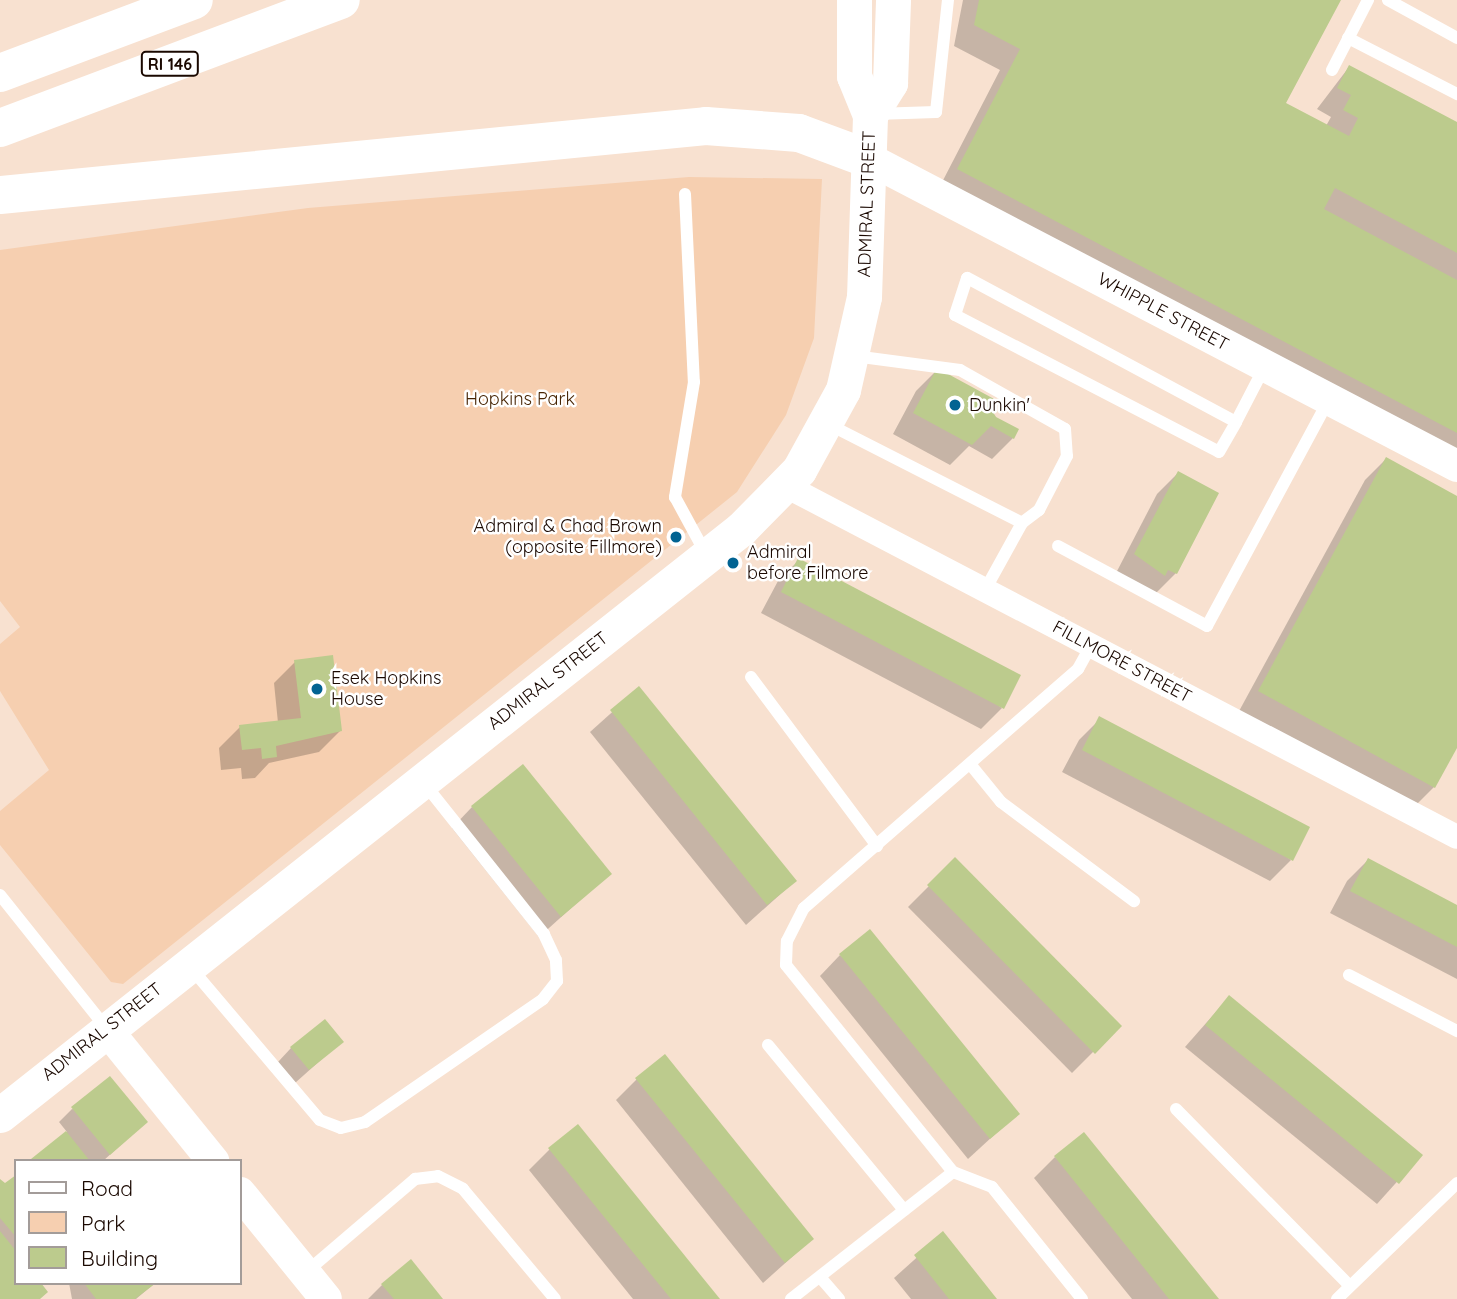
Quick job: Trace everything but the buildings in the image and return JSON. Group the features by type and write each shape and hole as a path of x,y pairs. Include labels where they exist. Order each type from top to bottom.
{"highway":[{"path":"0,73 194,0"},
{"name":"RI 146","path":"0,128 341,0"},
{"path":"0,195 706,126 799,133 869,159"}],"main road":[{"name":"ADMIRAL STREET","path":"0,1115 708,555 786,486 828,424 854,355 864,297 870,115 854,76 854,0"},
{"name":"ADMIRAL STREET","path":"870,115 890,83 893,0"}],"street":[{"name":"WHIPPLE STREET","path":"869,159 1457,466"},
{"name":"FILLMORE STREET","path":"786,486 1457,838"},
{"path":"107,1030 211,1159"},
{"path":"242,1196 326,1299"}],"lane":[{"path":"870,115 936,112 948,0"},
{"path":"1332,70 1368,0"},
{"path":"1388,0 1457,38"},
{"path":"1349,37 1457,94"},
{"path":"685,194 694,393 675,497 708,555"},
{"path":"1236,422 967,278 955,315 1219,452 1236,422 1265,365"},
{"path":"854,355 960,370 1065,429 1067,456 1039,510 1021,523 985,590"},
{"path":"1058,546 1207,626 1329,399"},
{"path":"828,424 1021,523"},
{"path":"1082,1299 992,1187 953,1172 786,965 787,941 804,908 1078,669 1091,646"},
{"path":"751,677 877,846"},
{"path":"970,764 1001,802 1134,901"},
{"path":"188,965 320,1120 341,1128 365,1122 543,999 557,981 556,960 544,934 422,780"},
{"path":"0,895 107,1030"},
{"path":"1349,975 1457,1031"},
{"path":"768,1045 904,1210"},
{"path":"1176,1109 1350,1286"},
{"path":"791,1299 953,1172"},
{"path":"304,1273 415,1179 438,1176 463,1189 555,1299"},
{"path":"1336,1299 1457,1183"},
{"path":"820,1277 839,1299"}],"green space":[{"name":"Hopkins Park","path":"689,177 822,179 814,338 786,415 737,492 123,984 111,982 0,845 0,811 49,770 0,691 0,644 20,627 0,601 0,250 308,208"}],"place":[{"name":"Dunkin'","path":"955,405"},
{"name":"Admiral & Chad Brown (opposite Fillmore)","path":"676,537"},
{"name":"Admiral before Filmore","path":"733,563"},
{"name":"Esek Hopkins House","path":"317,689"}]}
